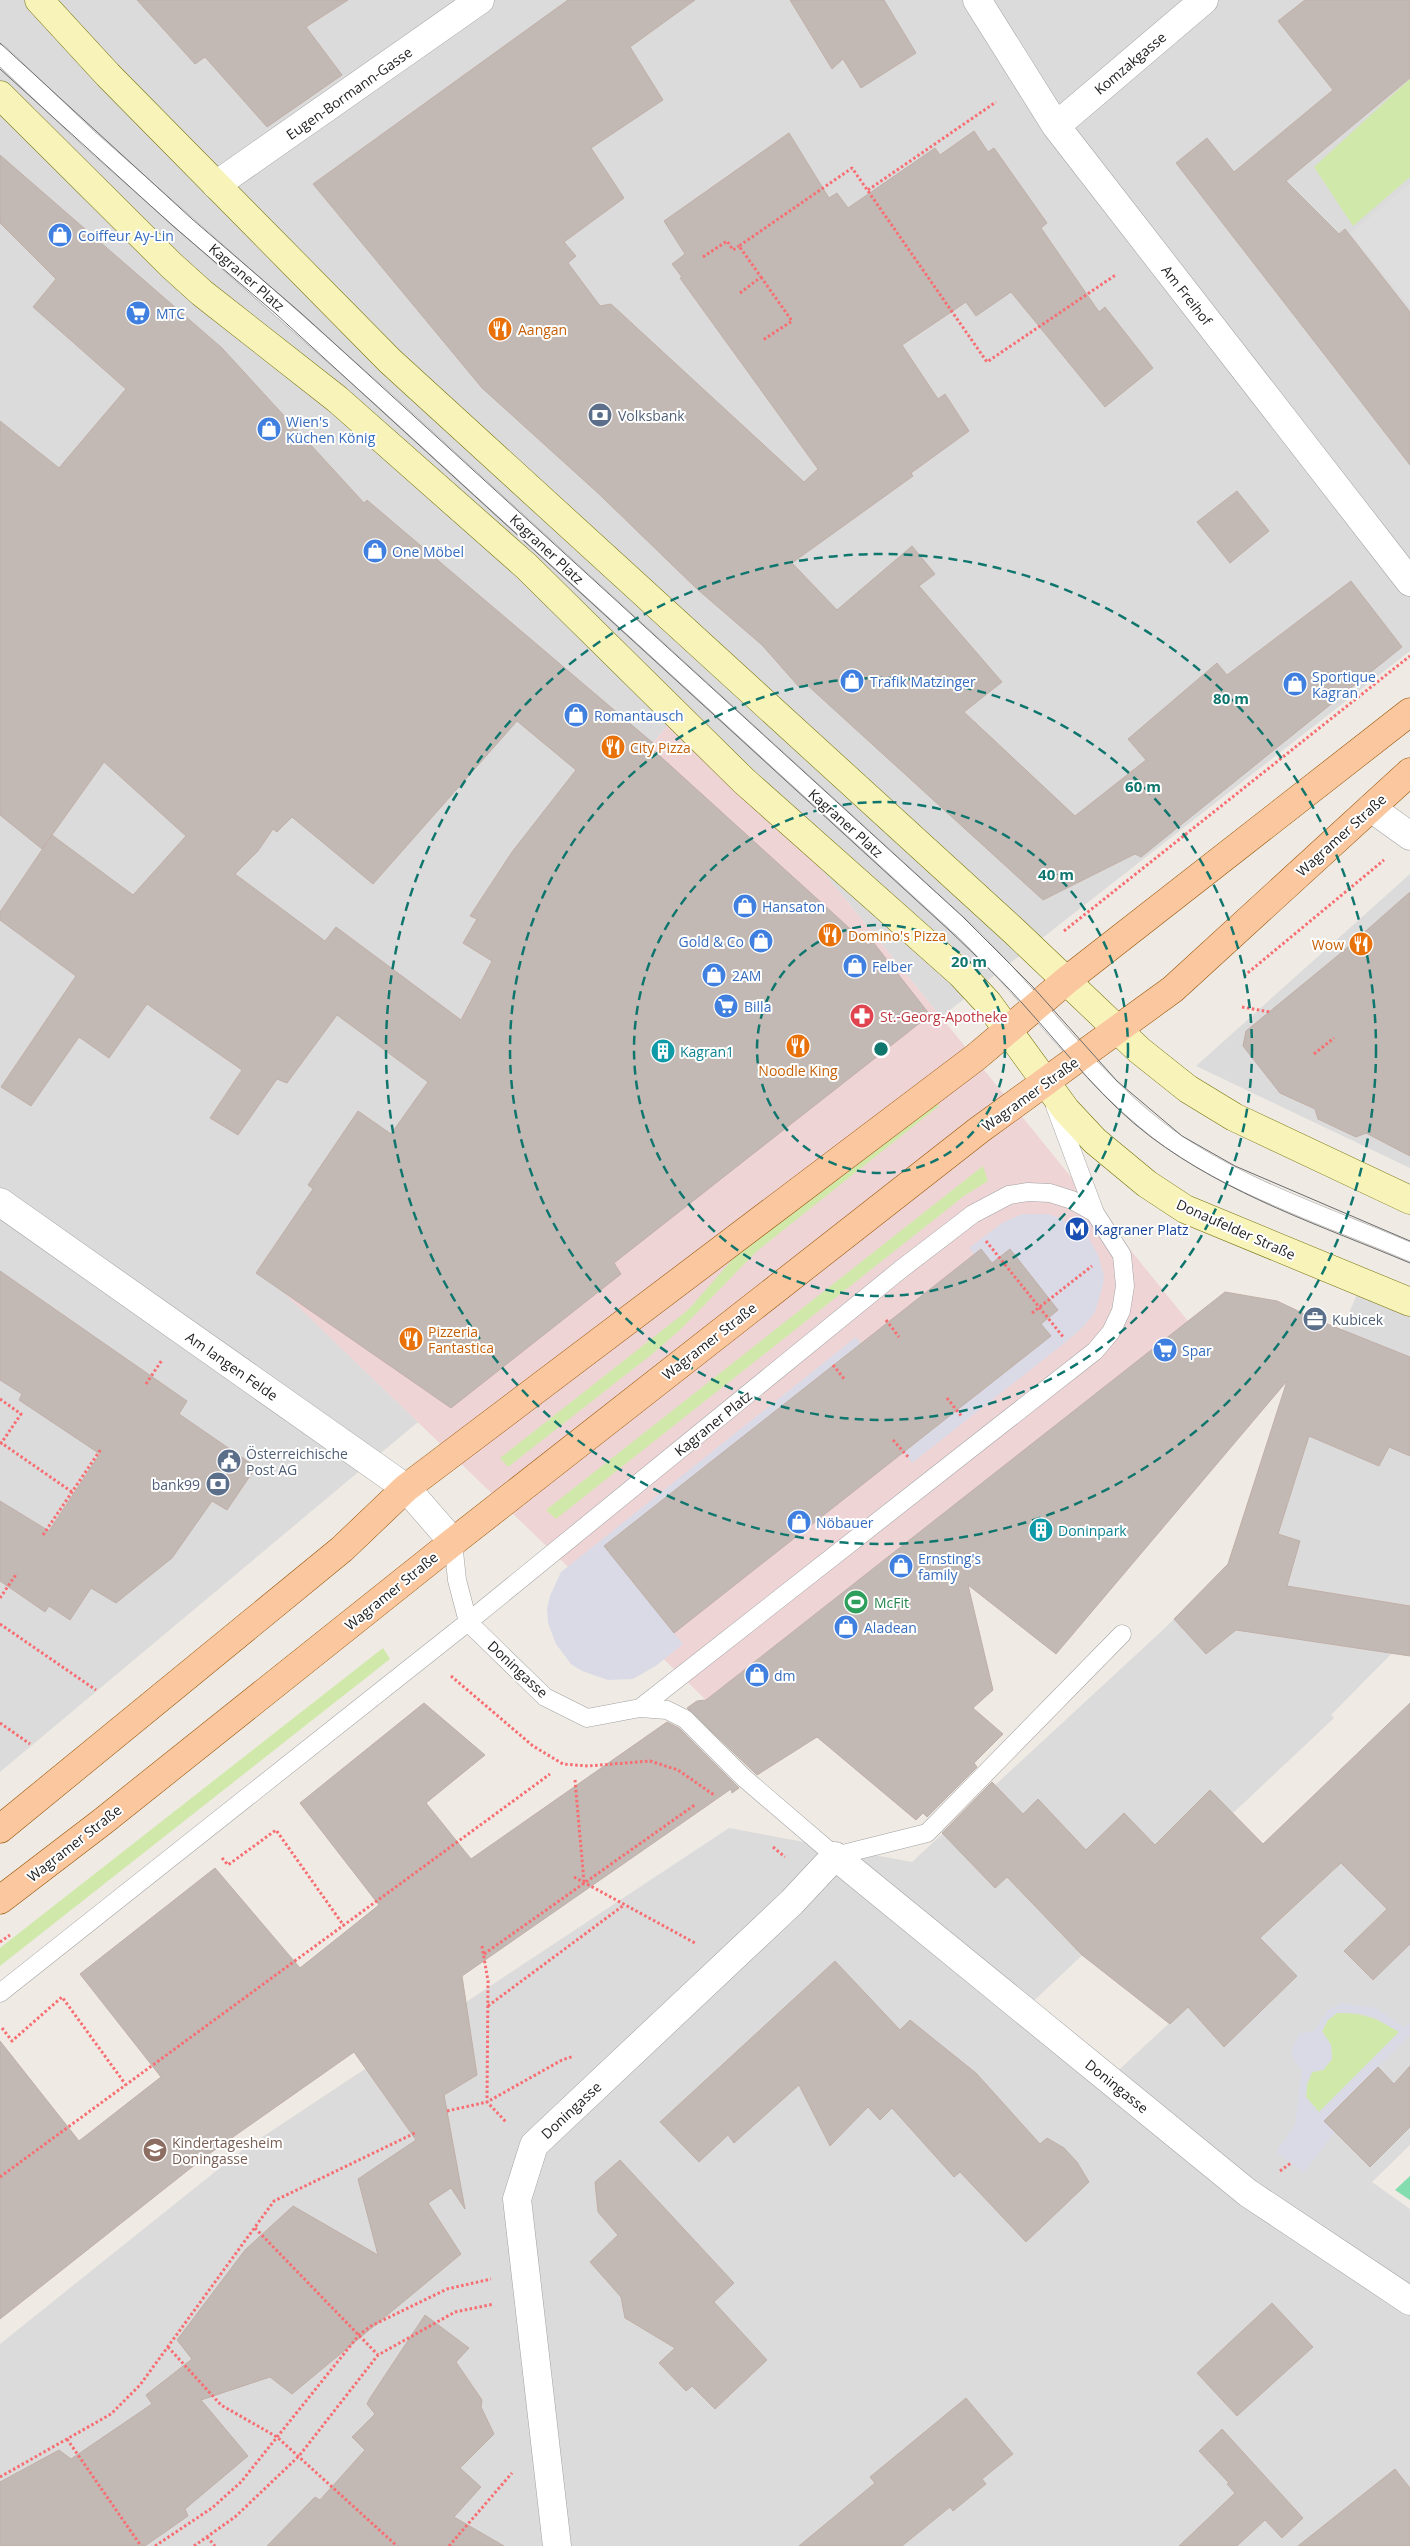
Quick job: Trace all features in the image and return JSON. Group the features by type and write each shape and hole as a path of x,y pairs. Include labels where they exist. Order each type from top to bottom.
{"main road":[{"path":"40,0 108,75 390,362 1067,980 1118,1030 1188,1089 1234,1117 1410,1200"},
{"name":"Kagraner Platz","path":"0,96 202,293 337,399 526,566 744,781 961,974 988,1003 1008,1031"},
{"path":"0,1829 342,1549 406,1488 1008,1031 1067,980 1410,712"},
{"name":"Wagramer Straße","path":"0,1900 110,1816 453,1542 973,1135 1173,989 1410,772"},
{"name":"Donaufelder Straße","path":"1008,1031 1066,1110 1095,1141 1147,1184 1184,1209 1410,1302"}],"street":[{"name":"Eugen-Bormann-Gasse","path":"216,185 480,0"},
{"name":"Am Freihof","path":"977,0 1056,126 1410,582"},
{"name":"Komzakgasse","path":"1056,126 1204,0"},
{"path":"1371,808 1410,836"},
{"name":"Am langen Felde","path":"0,1202 406,1488 453,1542"},
{"name":"Doningasse","path":"557,2546 517,2199 534,2145 792,1902 836,1856 1248,2193 1410,2301"}],"lane":[{"name":"Kagraner Platz","path":"0,54 88,138 381,397 963,928 1037,1006 1108,1086 1151,1124 1221,1171 1410,1252"},
{"name":"Kagraner Platz","path":"640,1708 1095,1350 1111,1332 1121,1311 1125,1286 1122,1255 1095,1213 1059,1114 1045,1083"},
{"name":"Kagraner Platz","path":"468,1622 900,1270 973,1214 1009,1195 1028,1192 1050,1194 1072,1200 1095,1213"},
{"path":"0,1993 468,1622 457,1580 453,1542"},
{"name":"Doningasse","path":"468,1622 545,1697 587,1718 640,1708 667,1710 685,1719 744,1778 836,1856"},
{"path":"836,1856 927,1832 1122,1634"}],"path":[{"path":"868,190 996,102"},
{"path":"703,257 727,241 733,250 852,168 987,362 1117,274"},
{"path":"739,246 792,320 763,340"},
{"path":"740,293 762,277"},
{"path":"1090,911 1225,801 1410,656"},
{"path":"1242,978 1387,858"},
{"path":"1242,1008 1270,1012"},
{"path":"1314,1054 1334,1038"},
{"path":"982,1237 1066,1341"},
{"path":"1032,1313 1099,1260"},
{"path":"883,1316 899,1337"},
{"path":"828,1359 845,1380"},
{"path":"146,1384 162,1360"},
{"path":"947,1398 966,1421"},
{"path":"0,1399 22,1414 1,1443 72,1492"},
{"path":"893,1440 912,1463"},
{"path":"43,1535 101,1449"},
{"path":"0,1598 17,1573"},
{"path":"0,1624 96,1690"},
{"path":"468,1690 533,1746 563,1764 588,1766 650,1761 678,1770 718,1799"},
{"path":"0,1724 30,1744"},
{"path":"0,2177 550,1774"},
{"path":"575,1780 584,1882"},
{"path":"484,1954 696,1804"},
{"path":"222,1858 228,1865 276,1830 344,1926"},
{"path":"766,1841 787,1859 836,1856"},
{"path":"574,1877 728,1962"},
{"path":"488,2006 624,1905"},
{"path":"482,1946 488,1981 487,2102 513,2130"},
{"path":"2,2028 12,2041 62,1996 126,2085"},
{"path":"447,2111 487,2102 562,2060 579,2054"},
{"path":"0,2477 111,2414 140,2385 274,2201 417,2132"},
{"path":"255,2228 378,2355"},
{"path":"155,2546 212,2508 241,2482 359,2335 371,2326 447,2288 504,2277 528,2287"},
{"path":"194,2546 235,2517 300,2456 378,2355 455,2312 528,2287"},
{"path":"168,2347 221,2404 276,2437 300,2456 397,2546"},
{"path":"449,2546 544,2434"},
{"path":"67,2439 141,2546"},
{"path":"207,2537 215,2546"}],"shaded area":[{"path":"0,0 1410,0 1410,651 941,1017 686,703 653,743 492,961 424,1088 285,1292 418,1422 0,1772"},
{"path":"1410,183 1410,307 1350,233"},
{"path":"686,703 1188,1321 706,1700 284,1293 424,1088 492,961 653,743"},
{"path":"1410,874 1410,1168 1196,1066"},
{"path":"1022,1214 1048,1214 1060,1218 1088,1236 1098,1255 1104,1276 1095,1312 1083,1327 1067,1341 912,1463 893,1440 975,1255 969,1248 1002,1223"},
{"path":"1358,1292 1410,1312 1410,1635 1331,1715 1334,1718 1024,2010 1109,2079 1376,1831 1410,1864 1410,2145 1372,2182 1410,2209 1410,2546 0,2546 0,2344 241,2151 729,1828 912,1862 1166,1627 1218,1575 1263,1581 1342,1330"},
{"path":"856,1337 872,1358 616,1561 683,1644 657,1665 633,1679 608,1680 582,1671 571,1664 556,1644 548,1623 547,1609 550,1596 561,1572"},
{"path":"1343,2003 1376,2008 1404,2027 1410,2022 1410,2035 1324,2121 1335,2132 1304,2173 1276,2152 1295,2125 1302,2069 1293,2060 1292,2048 1300,2033 1314,2031 1328,2010","holes":["1337,2013 1358,2013 1371,2016 1399,2032 1319,2112 1306,2097 1307,2084 1312,2072 1323,2070 1332,2059 1331,2045 1322,2031 1328,2020"]}],"green space":[{"path":"1410,79 1410,177 1353,226 1314,167"},
{"path":"933,1097 939,1106 757,1251 681,1329 651,1355 508,1467 500,1458 688,1310 746,1244"},
{"path":"983,1166 988,1181 964,1196 556,1519 546,1510"},
{"path":"383,1648 390,1659 0,1966 0,1948"},
{"path":"1337,2013 1370,2017 1400,2032 1319,2113 1306,2097 1307,2084 1312,2072 1323,2070 1332,2059 1331,2045 1322,2031 1328,2020"},
{"path":"1410,2176 1410,2200 1395,2190"}],"building":[{"path":"137,0 348,0 306,27 342,75 267,127 205,57 195,64"},
{"path":"568,0 695,0 630,47 663,100 591,148 624,198 564,242 576,256 568,263 600,306 611,304 804,482 818,469 680,278 682,277 672,264 685,254 664,221 789,133 829,198 837,193 848,208 935,148 940,155 974,131 988,152 994,148 1047,223 1041,228 1099,312 1105,307 1153,368 1105,407 1011,292 976,316 966,302 902,345 938,399 945,394 969,431 911,473 913,476 792,563 837,610 912,546 935,574 919,586 1002,682 964,712 1075,816 1146,760 1128,739 1217,663 1227,675 1351,581 1402,647 1141,857 1135,854 1043,900 805,683 799,687 762,645 696,588 599,494 482,388 313,184"},
{"path":"790,0 884,0 916,53 861,88 843,59 832,69"},
{"path":"1305,0 1410,0 1410,78 1286,181 1339,234 1345,229 1410,312 1410,465 1176,163 1207,138 1234,172 1333,90 1278,21"},
{"path":"0,155 222,348 364,503 367,500 653,743 650,747 868,945 873,942 930,1015 614,1263 621,1274 451,1408 256,1273 313,1189 308,1185 358,1111 391,1134 428,1082 337,1015 287,1083 277,1079 238,1135 210,1118 242,1070 147,1004 109,1058 79,1037 31,1106 1,1087 76,976 0,920 0,912 52,835 42,849 0,815 0,421 59,468 126,389 33,307 56,279 0,223","holes":["517,721 576,770 512,852 470,916 477,919 463,943 492,961 461,1020 336,927 325,941 235,874 258,851 273,829 277,832 292,817 373,884","104,762 186,836 133,895 52,835"]},
{"path":"1237,491 1269,531 1230,563 1197,522"},
{"path":"1410,892 1410,1156 1366,1133 1356,1137 1318,1119 1315,1109 1280,1093 1243,1046 1246,1031 1341,953"},
{"path":"981,1249 992,1263 1010,1249 1058,1310 1041,1324 1051,1336 674,1633 604,1546"},
{"path":"0,1271 187,1401 179,1414 256,1467 227,1510 212,1501 172,1558 116,1603 91,1588 70,1620 49,1606 45,1612 0,1581 0,1501 49,1531 100,1454 19,1400 22,1394 0,1380"},
{"name":"Doninpark","path":"1225,1292 1277,1301 1315,1319 1410,1357 1410,1456 1389,1447 1379,1466 1309,1436 1278,1534 1300,1541 1287,1586 1410,1606 1410,1656 1236,1630 1206,1654 1174,1619 1228,1564 1287,1381 1056,1654 968,1585 993,1690 973,1708 1003,1734 974,1763 977,1767 927,1817 923,1813 916,1820 817,1737 757,1775 687,1708 697,1701 706,1700"},
{"path":"424,1703 485,1755 426,1803 471,1859 667,1722 679,1728 739,1788 732,1793 731,1789 462,1976 477,2075 444,2095 465,2209 451,2188 428,2203 461,2254 292,2394 270,2377 201,2400 248,2456 185,2509 188,2516 145,2546 0,2546 0,2482 59,2450 71,2459 152,2404 146,2395 192,2359 177,2340 245,2250 293,2206 378,2255 358,2179 416,2140 354,2052 206,2156 0,2319 0,2041 79,2141 161,2077 80,1974 215,1868 300,1968 379,1905 300,1803"},
{"path":"1410,1703 1410,1944 1373,1980 1344,1951 1387,1909 1341,1863 1260,1938 1297,1976 1224,2047 1188,2007 1170,2024 1082,1955 1007,1877 995,1888 942,1833 992,1782 1023,1814 1038,1799 1086,1850 1124,1813 1155,1845 1210,1790 1263,1844"},
{"path":"835,1961 900,2030 910,2020 976,2073 1040,2144 1047,2138 1064,2148 1077,2162 1089,2182 1026,2242 960,2172 954,2177 892,2108 880,2120 868,2107 830,2146 799,2085 734,2143 728,2135 699,2162 660,2122"},
{"path":"1410,2066 1410,2127 1370,2167 1324,2121 1378,2067 1394,2084"},
{"path":"620,2160 734,2283 714,2302 767,2360 715,2409 692,2386 686,2391 659,2363 675,2348 625,2318 621,2297 590,2262 618,2235 598,2212 595,2182"},
{"path":"1272,2303 1313,2347 1237,2416 1197,2373"},
{"path":"425,2315 469,2348 456,2362 482,2400 481,2407 494,2434 460,2468 481,2487 454,2517 504,2546 267,2546 315,2497 320,2500 365,2450 352,2437 375,2414 367,2404 370,2398"},
{"path":"966,2398 1013,2454 982,2479 986,2484 953,2511 950,2507 902,2546 799,2546 875,2483 870,2477"},
{"path":"1222,2429 1303,2518 1282,2538 1265,2520 1237,2546 1179,2546 1235,2493 1227,2484 1229,2483 1199,2451"},
{"path":"1395,2469 1410,2488 1410,2546 1298,2546"}],"tram line":[{"path":"0,43 192,219 301,313 963,917 1032,986 1117,1081 1182,1136 1235,1166 1410,1241"},
{"path":"0,69 173,226 276,314 950,931 991,970 1102,1093 1134,1123 1181,1158 1244,1193 1410,1263"}],"place":[{"name":"Coiffeur Ay-Lin","path":"60,235"},
{"name":"MTC","path":"138,313"},
{"name":"Aangan","path":"500,329"},
{"name":"Volksbank","path":"600,415"},
{"name":"Wien's Küchen König","path":"269,429"},
{"name":"One Möbel","path":"375,551"},
{"name":"Trafik Matzinger","path":"852,681"},
{"name":"Sportique Kagran","path":"1295,684"},
{"name":"Romantausch","path":"576,715"},
{"name":"City Pizza","path":"613,747"},
{"name":"Hansaton","path":"745,906"},
{"name":"Domino's Pizza","path":"830,935"},
{"name":"Gold & Co","path":"761,941"},
{"name":"Wow","path":"1361,944"},
{"name":"Felber","path":"855,966"},
{"name":"2AM","path":"714,975"},
{"name":"Billa","path":"726,1006"},
{"name":"St.-Georg-Apotheke","path":"862,1016"},
{"name":"Noodle King","path":"798,1046"},
{"name":"Kagran1","path":"663,1051"},
{"name":"Kagraner Platz","path":"1077,1229"},
{"name":"Kubicek","path":"1315,1319"},
{"name":"Pizzeria Fantastica","path":"411,1339"},
{"name":"Spar","path":"1165,1350"},
{"name":"Österreichische Post AG","path":"229,1461"},
{"name":"bank99","path":"218,1484"},
{"name":"Nöbauer","path":"799,1522"},
{"name":"Doninpark","path":"1041,1530"},
{"name":"Ernsting's family","path":"901,1566"},
{"name":"McFit","path":"856,1602"},
{"name":"Aladean","path":"846,1627"},
{"name":"dm","path":"757,1675"},
{"name":"Kindertagesheim Doningasse","path":"155,2150"}]}
